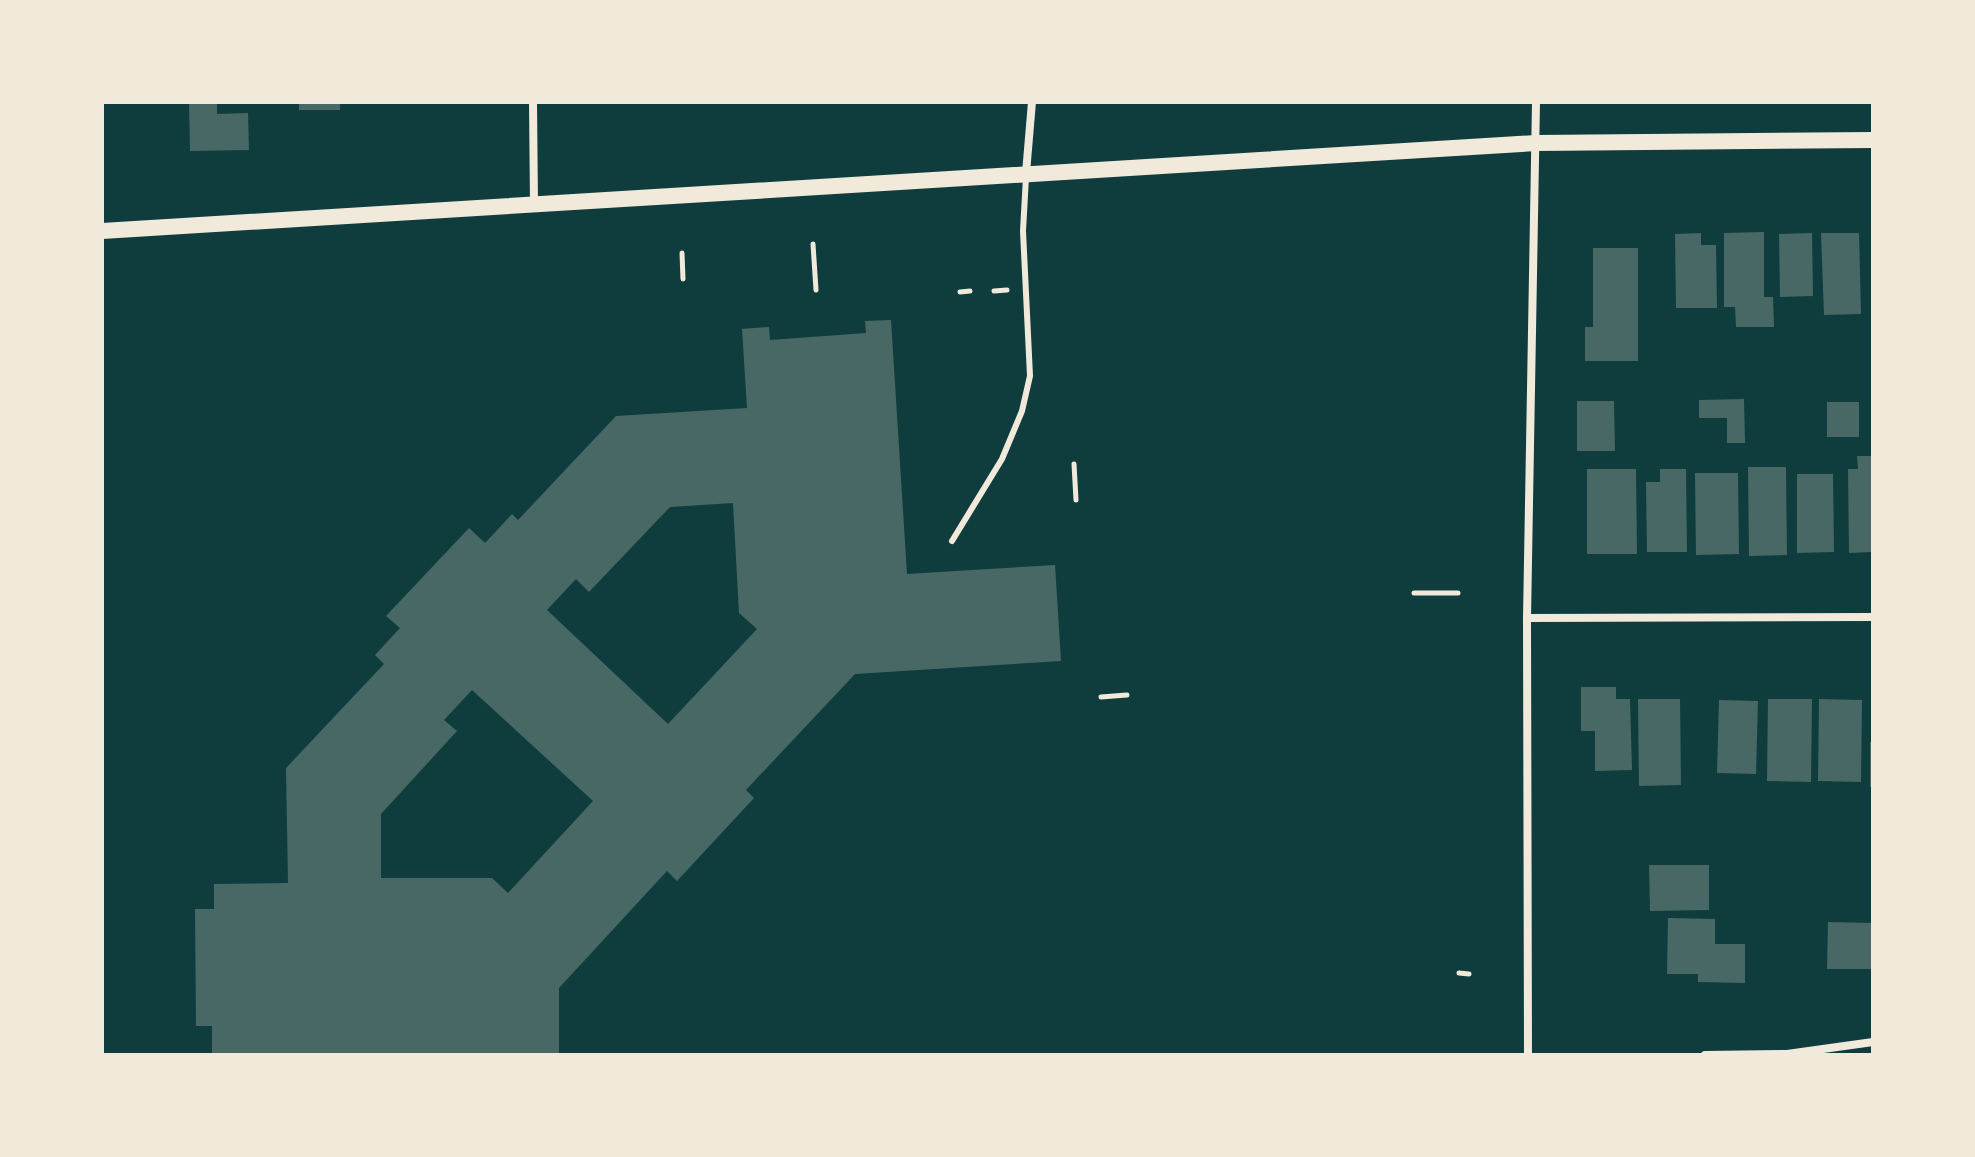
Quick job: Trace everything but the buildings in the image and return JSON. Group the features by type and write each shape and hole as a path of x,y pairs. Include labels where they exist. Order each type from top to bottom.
{"main road":[{"path":"102,231 534,207 1026,173 1536,143 1873,140"}],"street":[{"path":"533,102 534,207"},
{"path":"1026,173 1032,102"},
{"path":"1528,1055 1527,618 1536,102"},
{"path":"1527,618 1873,617"},
{"path":"1705,1055 1787,1054 1873,1042"}],"lane":[{"path":"952,541 1002,459 1022,411 1030,376 1023,231 1026,173"}],"path":[{"path":"813,244 816,290"},
{"path":"682,253 683,279"},
{"path":"994,291 1007,290"},
{"path":"960,292 970,291"},
{"path":"1074,464 1076,500"},
{"path":"1414,593 1458,593"},
{"path":"1101,697 1127,695"},
{"path":"1459,973 1469,974"}]}
